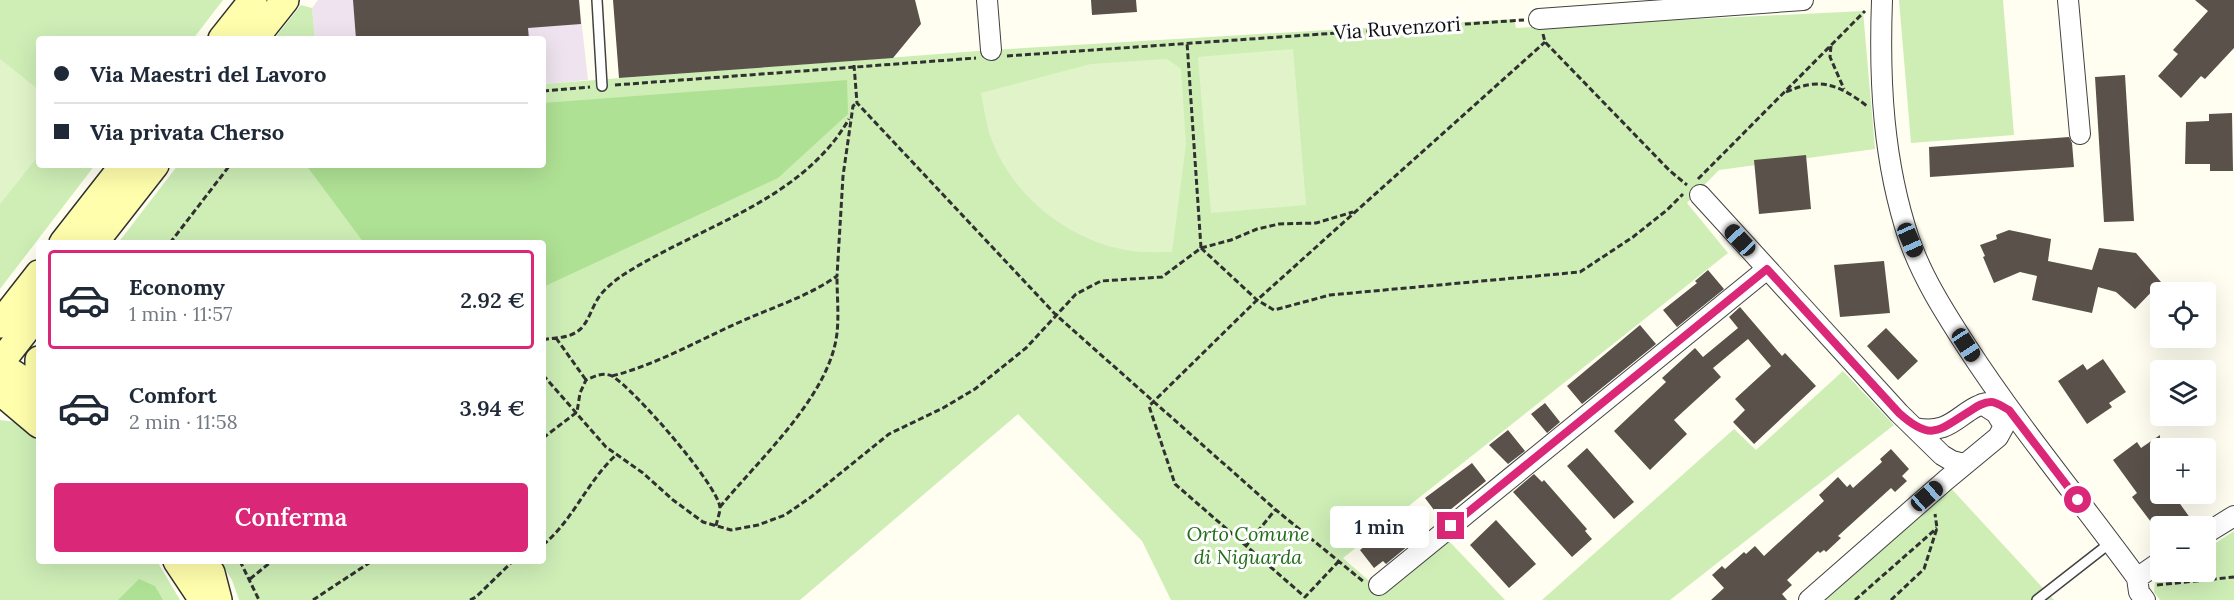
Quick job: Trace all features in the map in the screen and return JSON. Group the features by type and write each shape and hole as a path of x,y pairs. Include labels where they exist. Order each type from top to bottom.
{"street":[{"path":"224,36 253,0"},
{"path":"256,36 285,0"},
{"path":"987,0 991,55"},
{"path":"1539,19 1803,0"},
{"path":"2068,0 2080,134"},
{"path":"1877,2 1885,121 1896,193 1910,240 1931,288 2009,410 2144,588"},
{"path":"65,240 122,168"},
{"path":"96,240 153,168"},
{"path":"1695,188 1899,413 1942,455 1964,464"},
{"path":"1372,584 1767,269"},
{"path":"0,324 36,278"},
{"path":"36,317 0,364 36,389"},
{"path":"1982,404 1989,393 1988,379"},
{"path":"0,391 36,421"},
{"path":"1916,428 1932,432 1941,429 1982,404 1994,402 2009,410"},
{"path":"1809,600 1998,437 2004,426 1996,413 1982,404"},
{"path":"0,412 17,413 36,422"},
{"path":"1941,429 1936,437 1946,480"},
{"path":"1998,437 2013,434 2030,437"},
{"path":"2216,527 2234,516"},
{"path":"179,564 203,600"},
{"path":"206,564 211,573 218,600"}],"lane":[{"path":"597,0 602,86"},
{"path":"2037,600 2110,543"}],"path":[{"path":"1187,42 1201,248 1257,300 1274,310 1330,295 1580,272 1633,237 1695,188 1782,94 1831,44 1877,2"},
{"name":"Via Ruvenzori","path":"546,91 991,55 1539,19"},
{"path":"1539,19 1545,42 1670,171"},
{"path":"1339,561 1305,597 1175,484 1149,406 1257,300 1545,42"},
{"path":"1831,44 1830,57 1844,89"},
{"path":"854,65 857,103 1056,315 1276,510 1339,561 1372,584"},
{"path":"1782,94 1804,84 1827,84 1844,89 1885,121"},
{"path":"716,526 720,507 793,422 828,365 837,333 837,276 843,176 851,116 853,106 857,103"},
{"path":"546,340 564,338 580,330 598,297 621,277 763,200 790,182 819,158 839,137 851,116"},
{"path":"172,240 228,168"},
{"path":"546,378 593,433 616,455 643,473 673,501 703,522 731,530 758,525 785,515 811,497 889,434 943,408 975,389 1026,348 1076,294 1101,281 1162,277 1201,248 1231,240 1257,229 1279,224 1316,223 1356,211"},
{"path":"546,436 577,412 580,393 586,380 599,374 612,376 670,357 739,322 815,291 837,276"},
{"path":"556,338 586,380"},
{"path":"612,376 637,400 696,466 711,488 720,507"},
{"path":"546,543 557,534 599,471 616,455"},
{"path":"1246,546 1276,510"},
{"path":"1891,600 1916,579 1924,569 1938,528 1934,512"},
{"path":"1855,600 1938,528"},
{"path":"242,564 259,600"},
{"path":"250,579 268,564"},
{"path":"313,600 367,564"},
{"path":"470,600 510,564"},
{"path":"2144,588 2234,577"}],"shaded area":[{"path":"318,0 579,0 588,80 546,84 546,36 315,36 312,8"}],"green space":[{"path":"0,0 223,0 195,36 36,36 36,168 93,168 0,289"},
{"path":"1899,0 2003,0 2014,135 1911,143"},
{"path":"301,5 312,8 315,36 276,36"},
{"name":"Orto Comune di Niguarda","path":"1863,11 1875,149 1719,170 1687,203 1728,253 1343,558 1384,594 1449,541 1505,600 1171,600 1142,541 1018,414 800,600 239,600 232,580 222,564 546,564 546,240 120,240 176,168 546,168 546,84 991,50 1514,19 1516,28"},
{"path":"1293,49 1306,205 1211,213 1198,57"},
{"path":"0,59 36,88 36,159 0,204"},
{"path":"1167,59 1181,69 1186,144 1172,252 1143,252 1104,245 1063,225 1027,196 1000,159 986,121 981,93 1091,64"},
{"path":"847,80 848,114 778,178 546,286 546,240 362,240 308,168 546,168 546,103"},
{"path":"1843,371 1894,425 1670,600 1542,600 1734,429 1756,450"},
{"path":"0,420 16,422 36,439 36,564 159,564 180,600 0,600"},
{"path":"1948,485 2054,600 1819,600"},
{"path":"2234,531 2234,600 2160,600 2154,592 2155,582 2216,582 2216,543"},
{"path":"139,579 155,586 163,600 118,600"}],"building":[{"path":"353,0 579,0 581,24 528,28 529,36 356,36"},
{"path":"613,0 915,0 921,24 893,58 619,78"},
{"path":"1091,0 1136,0 1137,12 1092,15"},
{"path":"2195,0 2234,0 2234,48 2205,79 2201,76 2181,98 2158,76 2178,54 2173,50 2208,11"},
{"path":"2125,75 2134,221 2104,222 2095,77"},
{"path":"2232,113 2233,171 2210,171 2210,164 2185,164 2186,122 2209,121 2209,114"},
{"path":"2069,137 2072,143 2074,167 1930,177 1929,147"},
{"path":"1806,155 1811,209 1759,214 1754,160"},
{"path":"2009,230 2051,239 2048,261 2092,270 2099,248 2136,253 2161,282 2150,282 2150,293 2135,309 2116,292 2098,287 2092,313 2032,300 2037,276 2020,272 1994,283 1980,245 1997,239 1996,235"},
{"path":"1884,261 1890,313 1840,317 1834,265"},
{"path":"1708,270 1724,289 1677,327 1663,310 1697,283 1695,281"},
{"path":"1740,307 1782,356 1785,353 1816,386 1754,444 1733,422 1745,410 1735,399 1771,366 1748,339 1713,368 1721,377 1674,420 1687,434 1650,470 1614,431 1666,382 1662,378 1695,348 1703,357 1738,328 1729,317"},
{"path":"1640,325 1656,344 1582,404 1567,386"},
{"path":"1886,328 1918,361 1898,380 1867,346"},
{"path":"2103,359 2126,392 2109,403 2112,407 2087,424 2058,381 2083,364 2087,370"},
{"path":"1545,403 1560,422 1547,433 1531,414"},
{"path":"1508,430 1525,451 1508,464 1489,445"},
{"path":"2137,442 2141,448 2150,442 2150,504 2180,504 2189,516 2150,516 2150,521 2132,497 2137,493 2113,460"},
{"path":"1587,448 1634,502 1614,519 1567,466"},
{"path":"1891,449 1909,469 1902,476 1907,481 1895,492 1891,488 1838,536 1841,538 1826,552 1818,551 1787,580 1792,585 1782,594 1787,600 1711,600 1724,588 1712,575 1722,566 1725,569 1744,552 1746,554 1755,546 1764,556 1824,501 1819,495 1838,477 1847,487 1850,484 1853,488 1882,462 1880,459"},
{"path":"1472,463 1486,481 1440,518 1425,498"},
{"path":"1534,474 1542,482 1544,480 1587,529 1585,531 1592,539 1572,557 1513,492"},
{"path":"1397,520 1414,541 1386,564 1383,561 1374,568 1360,550"},
{"path":"1496,520 1536,564 1509,588 1470,545"}],"route":[{"path":"1451,526 1767,269 1899,413 1916,428 1932,432 1941,429 1982,404 1994,402 2009,410 2078,500"}]}
